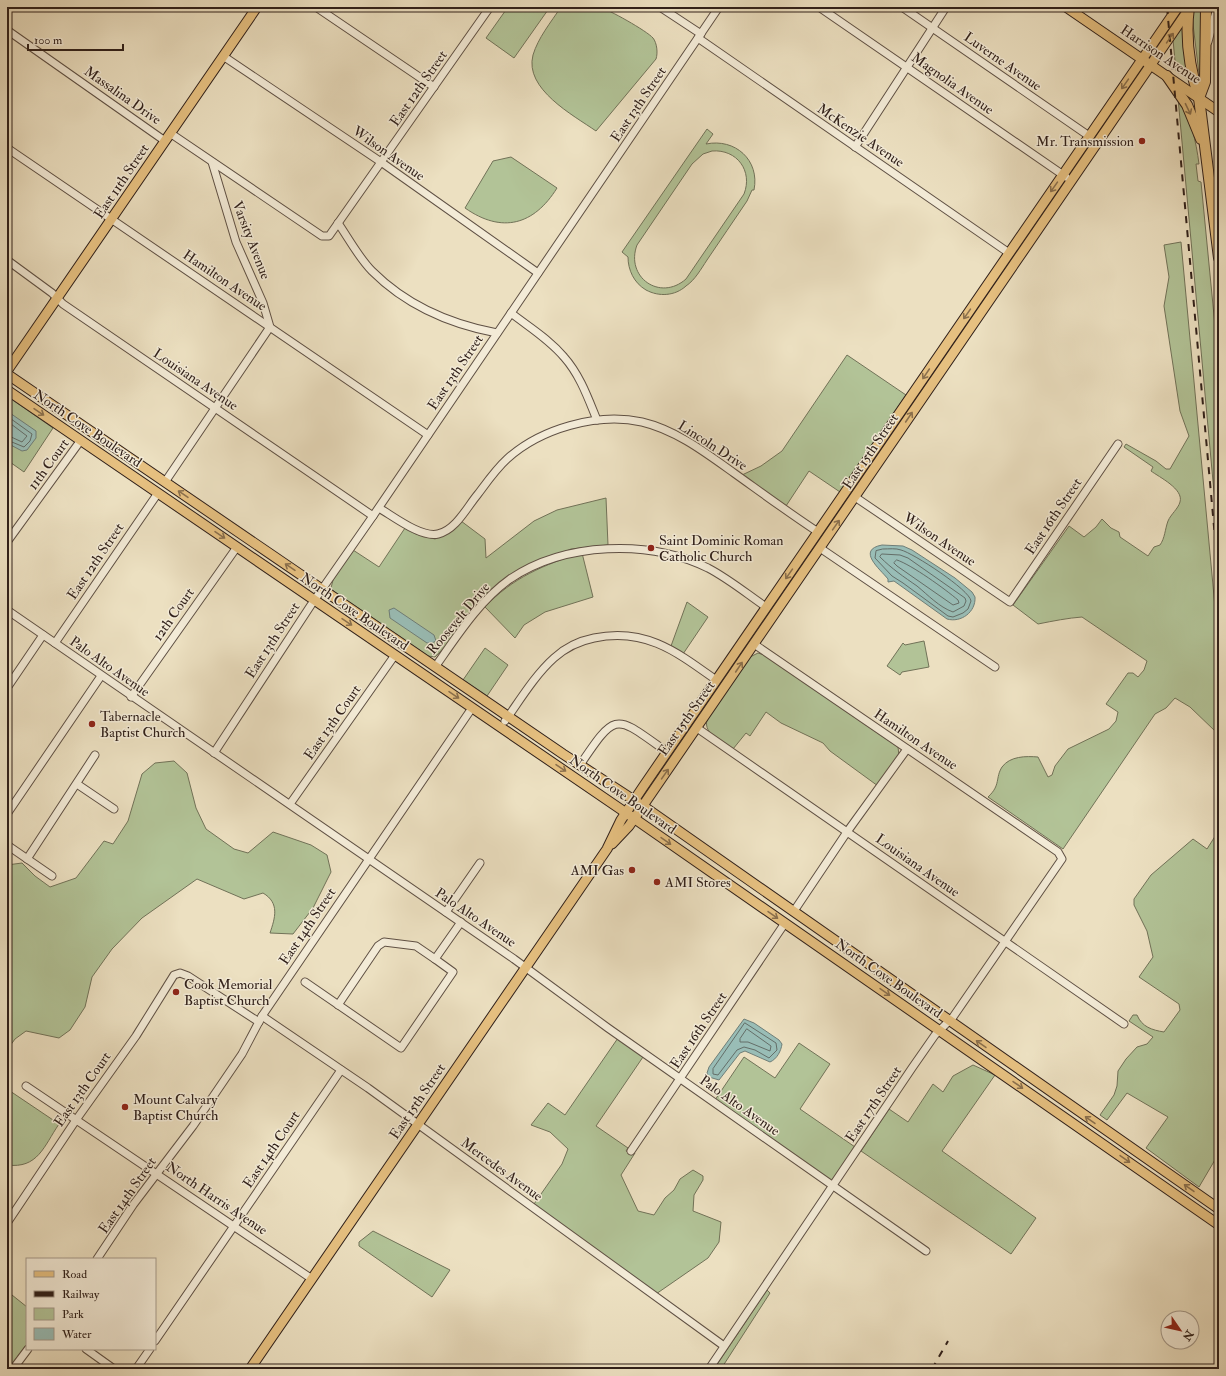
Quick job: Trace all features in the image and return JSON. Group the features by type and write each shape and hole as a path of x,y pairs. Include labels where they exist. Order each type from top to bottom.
{"highway":[{"path":"1199,98 1205,82 1206,7"},
{"path":"1189,8 1188,25 1192,77 1199,98 1219,258"},
{"path":"1167,76 1189,110 1207,153"}],"main road":[{"name":"East 11th Street","path":"7,371 257,7"},
{"name":"Harrison Avenue","path":"1066,7 1219,112"},
{"name":"East 15th Street","path":"250,1369 607,849 634,800 1178,7"},
{"name":"East 15th Street","path":"607,849 634,819 697,728 1189,8"},
{"path":"1089,136 1098,142"},
{"path":"1009,253 1018,259"},
{"path":"957,328 966,334"},
{"name":"North Cove Boulevard","path":"7,374 435,666 506,718 524,727 643,806 1219,1209"},
{"name":"North Cove Boulevard","path":"7,390 626,813 1219,1226"},
{"path":"914,392 923,398"},
{"path":"875,448 884,454"},
{"path":"846,491 855,497"},
{"path":"818,532 827,538"},
{"path":"811,542 820,548"},
{"path":"766,607 775,613"},
{"path":"745,638 754,644"},
{"path":"716,680 725,686"},
{"path":"472,708 479,706 506,718"},
{"path":"688,722 697,728"}],"street":[{"path":"316,7 434,86"},
{"name":"McKenzie Avenue","path":"660,7 856,147 1009,253"},
{"name":"East 13th Street","path":"214,753 314,600 379,508 719,7"},
{"name":"Magnolia Avenue","path":"819,7 1071,181"},
{"name":"Luverne Avenue","path":"902,7 1089,136"},
{"path":"856,147 906,66 946,7"},
{"path":"1206,54 1217,7"},
{"name":"East 12th Street","path":"322,236 329,236 338,224 488,8"},
{"name":"Massalina Drive","path":"7,31 168,137 212,162 322,236"},
{"name":"Wilson Avenue","path":"223,56 381,162 538,273"},
{"name":"Hamilton Avenue","path":"7,148 428,435"},
{"name":"Varsity Avenue","path":"212,162 236,242 263,302 270,327"},
{"path":"338,224 372,270 393,289 436,316 473,329 497,333"},
{"name":"Louisiana Avenue","path":"7,260 63,304 373,516"},
{"path":"511,313 549,342 564,356 586,391 597,420"},
{"path":"165,482 270,327"},
{"name":"Lincoln Drive","path":"379,508 416,530 432,535 439,534 453,526 493,474 506,460 524,445 542,435 571,425 597,420 642,422 678,436 818,532"},
{"name":"11th Court","path":"7,542 9,534 81,440"},
{"name":"East 16th Street","path":"1010,602 1118,444"},
{"name":"East 12th Street","path":"55,643 158,493"},
{"name":"Wilson Avenue","path":"855,497 1010,602"},
{"name":"12th Court","path":"131,696 236,547"},
{"name":"Roosevelt Drive","path":"435,666 481,606 500,588 522,573 573,552 598,548 621,548 653,551 674,556 706,567 766,607"},
{"path":"820,548 994,667"},
{"name":"Palo Alto Avenue","path":"7,610 461,922 681,1080 926,1251"},
{"path":"7,688 43,635"},
{"path":"506,718 554,658 578,643 598,637 623,635 658,643 672,650 716,680"},
{"name":"Hamilton Avenue","path":"754,644 1058,852 1062,857"},
{"name":"East 13th Court","path":"290,804 395,655"},
{"path":"7,814 101,676"},
{"name":"East 14th Street","path":"99,1258 156,1173 193,1126 242,1054 260,1019 472,708"},
{"path":"580,765 602,733 609,726 617,723 631,726 667,752"},
{"name":"Louisiana Avenue","path":"697,728 1124,1024"},
{"path":"794,911 847,832 907,750"},
{"path":"27,859 95,755"},
{"path":"77,784 114,809"},
{"path":"7,845 52,876"},
{"name":"East 17th Street","path":"709,1369 912,1068 940,1031 950,1022 1061,862 1062,857"},
{"path":"446,912 480,863"},
{"path":"435,959 461,922"},
{"name":"East 16th Street","path":"631,1151 681,1080 785,924"},
{"path":"305,982 338,1005 401,1048 453,972 416,946 384,942 378,946 338,1005"},
{"name":"East 13th Court","path":"7,1223 76,1120 136,1036 174,975 180,973"},
{"name":"Mercedes Avenue","path":"180,973 188,976 260,1019 341,1070 724,1346"},
{"name":"East 14th Court","path":"156,1340 341,1070"},
{"name":"North Harris Avenue","path":"26,1086 235,1225 312,1279"},
{"path":"12,1369 27,1350"},
{"path":"87,1350 114,1369"},
{"path":"136,1369 149,1350"}],"green space":[{"path":"590,6 604,9 643,30 653,38 656,45 656,59 596,131 552,100 536,79 532,67 533,55 538,42 561,7"},
{"path":"508,7 550,7 514,58 486,38"},
{"path":"1196,7 1204,7 1200,82 1192,16"},
{"path":"1183,27 1188,79 1176,71 1173,40"},
{"path":"1178,98 1190,122 1198,155 1199,164 1196,164 1198,181 1201,182 1219,367 1219,547"},
{"path":"707,129 713,134 706,144 727,144 736,148 749,161 753,169 755,179 754,190 752,190 747,201 698,274 689,284 672,294 656,294 646,290 638,284 632,276 628,257 622,252","holes":["712,151 721,151 729,154 741,163 746,177 744,194 686,279 676,285 666,288 656,287 647,283 640,276 636,267 635,257 637,245 692,164 703,154"]},
{"path":"511,157 557,188 548,201 528,217 516,222 504,223 492,221 465,208 493,161"},
{"path":"1181,242 1219,650 1219,776 1215,731 1190,707 1175,698 1166,708 1155,714 1063,849 988,797 995,789 1000,771 1005,763 1023,757 1038,757 1048,777 1052,775 1055,766 1068,749 1109,729 1116,721 1118,712 1106,704 1128,673 1133,673 1138,677 1144,670 1147,661 1082,617 1038,624 1013,605 1069,526 1084,537 1096,527 1102,519 1111,528 1119,532 1120,537 1148,556 1154,547 1160,545 1162,542 1168,521 1179,505 1180,497 1175,488 1151,471 1153,467 1124,447 1126,444 1156,461 1166,469 1170,469 1189,436 1180,411 1164,306 1169,277 1164,245"},
{"path":"847,355 906,395 840,492 809,471 786,506 742,475 761,466 782,451"},
{"path":"7,396 53,428 24,472 7,460"},
{"path":"606,498 608,545 571,549 520,570 435,657 428,656 331,588 333,580 353,550 379,567 405,528 416,534 435,539 455,529 461,521 485,539 486,558 534,521 557,510"},
{"path":"582,553 593,597 545,612 524,625 515,638 485,607 506,588 530,573 555,562"},
{"path":"687,602 708,617 683,654 671,646"},
{"path":"924,641 929,667 902,672 900,675 887,666 903,643 905,645"},
{"path":"485,648 508,665 487,696 463,680"},
{"path":"758,653 764,655 898,747 899,756 878,786 830,751 823,743 781,723 766,712 750,736 746,733 733,749 711,733 708,729 707,720 750,657"},
{"path":"174,761 187,773 196,808 206,829 234,849 248,853 273,832 311,845 327,855 331,872 313,908 293,934 270,933 275,911 272,901 263,893 244,899 197,879 142,918 112,949 92,977 85,1007 70,1030 59,1038 26,1031 15,1039 7,1050 7,865 22,863 35,876 50,887 76,878 104,841 113,844 128,821 142,774 155,763"},
{"path":"1219,830 1219,1153 1199,1187 1146,1148 1168,1117 1127,1093 1107,1120 1100,1115 1114,1095 1117,1086 1118,1071 1126,1059 1137,1047 1147,1044 1153,1037 1129,1021 1133,1015 1137,1015 1139,1019 1148,1027 1164,1032 1180,1010 1179,1004 1139,977 1153,957 1147,931 1134,905 1134,899 1151,875 1193,839 1207,849"},
{"path":"618,1038 643,1057 596,1126 628,1148 626,1151 632,1155 635,1153 621,1175 638,1211 654,1215 665,1198 674,1190 680,1179 693,1170 703,1176 703,1180 694,1195 693,1211 721,1222 719,1242 708,1258 656,1294 534,1204 562,1164 568,1149 550,1132 531,1125 548,1103 565,1115"},
{"path":"799,1043 830,1064 800,1109 855,1147 832,1181 715,1100 744,1057 775,1078"},
{"path":"973,1065 995,1075 942,1151 1036,1218 1011,1254 861,1151 889,1109 908,1122 933,1084 943,1092 953,1076"},
{"path":"7,1089 59,1124 44,1148 33,1160 18,1165 7,1165"},
{"path":"373,1231 450,1270 432,1297 359,1246 359,1242"},
{"path":"767,1290 770,1293 721,1369 714,1369"},
{"path":"7,1291 26,1306 26,1345 8,1369"}],"water":[{"path":"7,411 36,431 36,438 27,450 22,451 7,443"},
{"path":"882,545 903,546 912,550 955,578 972,592 975,597 975,602 970,612 962,618 952,620 947,619 894,581 888,582 888,579 872,560 870,555 874,547"},
{"path":"394,608 434,635 436,641 427,643 390,618 389,610"},
{"path":"744,1019 754,1023 779,1040 782,1044 781,1049 775,1059 770,1062 745,1051 740,1053 719,1080 709,1077 707,1073 709,1067"}],"railway":[{"path":"1167,7 1219,582"},
{"path":"932,1369 948,1341"}],"place":[{"name":"Mr. Transmission","path":"1142,141"},
{"name":"Saint Dominic Roman Catholic Church","path":"651,548"},
{"name":"Tabernacle Baptist Church","path":"92,724"},
{"name":"AMI Gas","path":"632,870"},
{"name":"AMI Stores","path":"657,882"},
{"name":"Cook Memorial Baptist Church","path":"176,992"},
{"name":"Mount Calvary Baptist Church","path":"125,1107"}]}
